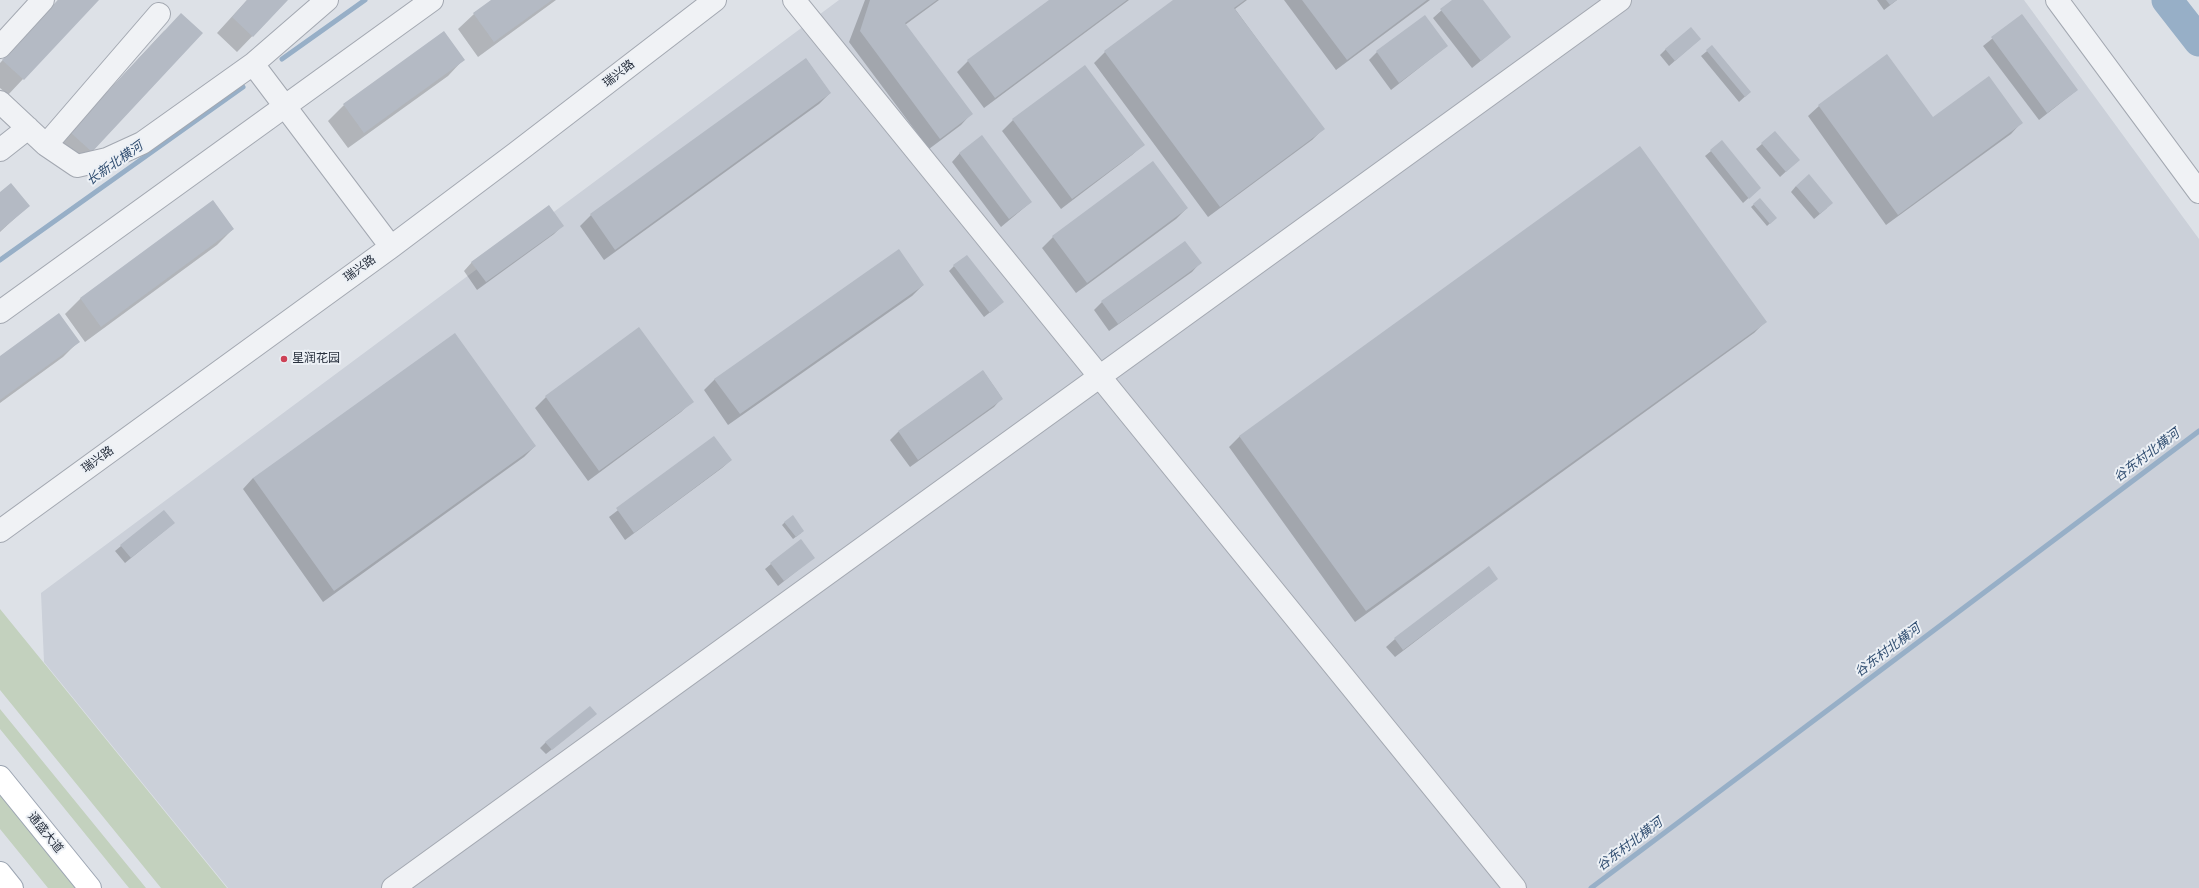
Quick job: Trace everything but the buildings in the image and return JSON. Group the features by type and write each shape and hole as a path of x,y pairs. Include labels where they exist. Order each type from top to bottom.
{"main road":[{"name":"通盛大道","path":"0,777 90,888"},
{"path":"0,873 12,888"}],"street":[{"path":"0,47 43,0"},
{"path":"0,102 46,145 77,166 107,159 142,143 253,64 327,0"},
{"path":"0,312 432,0"},
{"name":"瑞兴路","path":"0,531 391,246 516,153 715,0"},
{"path":"794,0 1516,888"},
{"path":"393,888 1620,0"},
{"path":"2057,0 2199,192"},
{"path":"46,145 159,14"},
{"path":"253,64 391,246"},
{"path":"0,150 28,128"}],"shaded area":[{"path":"839,0 2024,0 2199,239 2199,888 228,888 44,662 41,593"}],"green space":[{"path":"0,609 227,888 161,888 0,690"},
{"path":"0,709 146,888 129,888 0,729"},
{"path":"0,793 77,888 48,888 0,829"}],"waterway":[{"name":"长新北横河","path":"282,59 365,0"},
{"path":"2167,0 2199,41"},
{"name":"长新北横河","path":"0,260 243,87"},
{"name":"谷东村北横河","path":"1591,888 2199,431"}],"place":[{"name":"星润花园","path":"284,359"}]}
